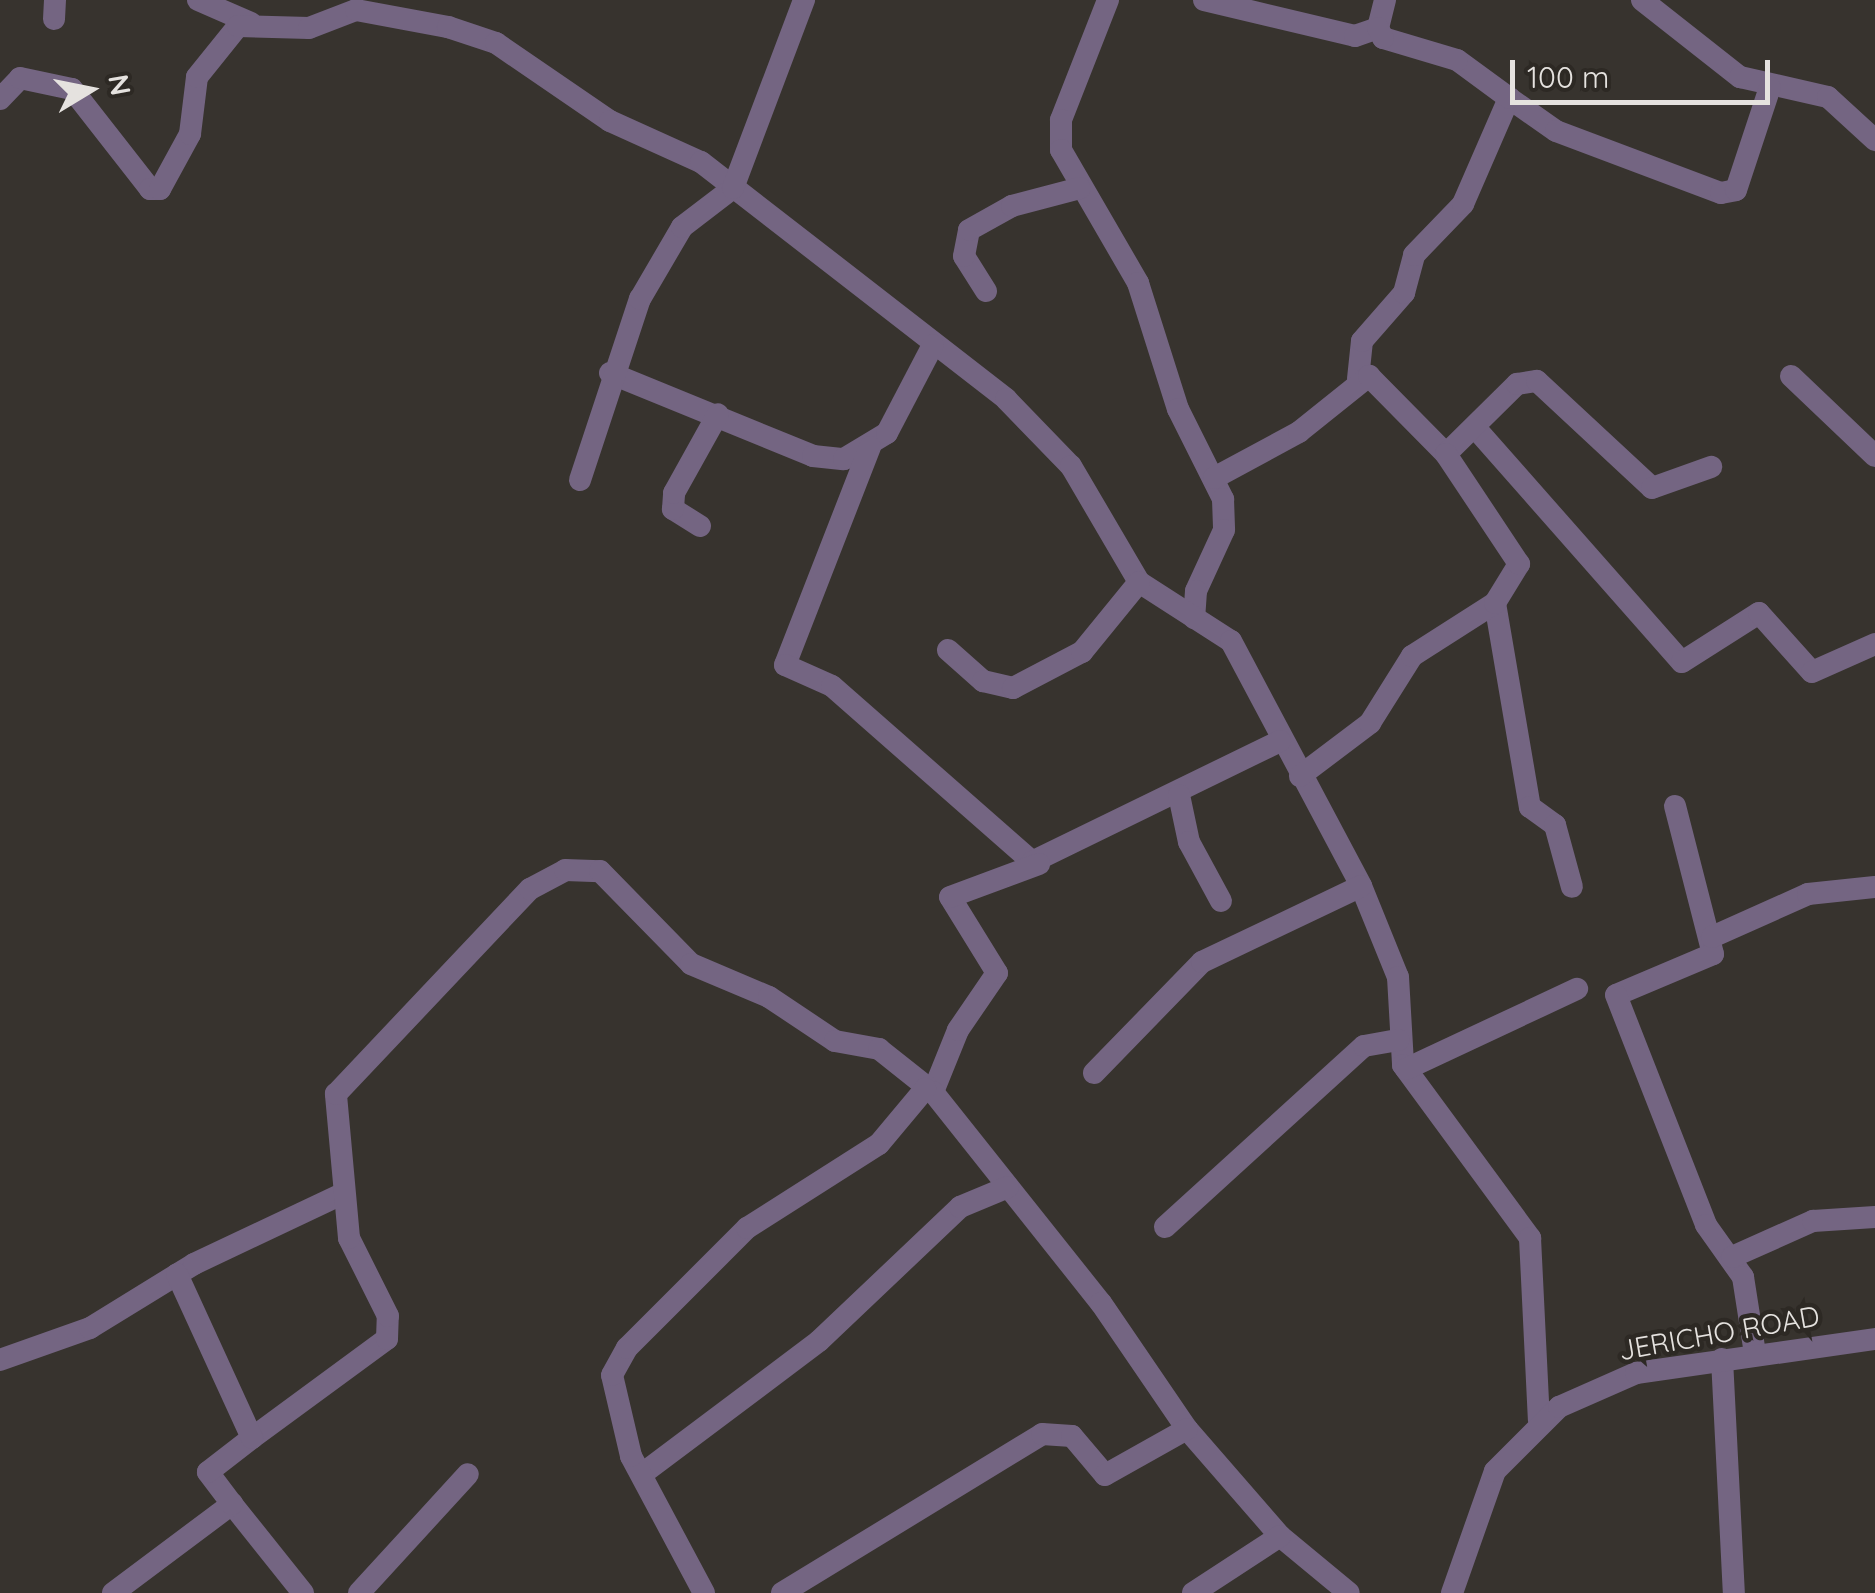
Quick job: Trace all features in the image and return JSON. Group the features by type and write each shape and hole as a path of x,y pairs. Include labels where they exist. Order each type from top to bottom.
{"street":[{"path":"198,0 251,22 309,28 356,10 480,38 610,121 677,146 1054,442 1138,582 1231,640 1280,741 1361,886 1398,977 1398,1040 1406,1069 1530,1238 1539,1420"},
{"path":"580,480 610,372 682,228 733,188 804,0"},
{"path":"1108,0 1059,135 1080,188 1138,284 1178,409 1214,478 1224,530 1196,591 1194,618"},
{"path":"1204,0 1340,36 1378,28"},
{"path":"1385,0 1378,28 1383,38 1458,60 1556,131 1721,192 1736,190 1770,87"},
{"path":"1642,0 1740,77 1770,87 1828,97 1875,140"},
{"path":"0,99 20,78 72,88 150,189 160,190 190,134 197,77 251,22"},
{"path":"1358,379 1362,341 1404,294 1414,254 1463,204 1509,98"},
{"path":"986,291 964,256 969,230 1012,206 1080,188"},
{"path":"610,372 813,456 844,459 887,434 933,345"},
{"path":"1790,376 1875,456"},
{"path":"1214,478 1299,432 1358,379 1380,379 1446,454 1519,564 1494,603 1412,656 1370,724 1300,776"},
{"path":"1446,454 1478,431 1517,384 1538,381 1652,488 1711,467"},
{"path":"700,526 673,508 674,493 718,414"},
{"path":"1478,431 1682,662 1760,614 1812,672 1875,644"},
{"path":"870,447 785,665 832,686 1039,864"},
{"path":"948,650 983,681 1013,688 1082,652 1138,582"},
{"path":"1494,603 1530,807 1554,825 1572,887"},
{"path":"704,1593 616,1411 612,1374 627,1348 747,1228 879,1144 929,1090 958,1030 997,973 950,897 1039,864 1280,741"},
{"path":"1179,795 1189,842 1221,902"},
{"path":"1674,806 1712,937 1708,961 1628,982 1616,994 1706,1225 1732,1257 1755,1354"},
{"path":"303,1593 208,1472 386,1338 388,1316 349,1238 342,1194 336,1094 530,889 565,870 600,871 691,964 770,997 835,1041 879,1049 929,1090 1008,1188 1188,1429 1280,1536 1349,1593"},
{"path":"1094,1074 1202,962 1361,886"},
{"path":"1712,937 1808,894 1875,887"},
{"path":"1406,1069 1577,989"},
{"path":"1165,1227 1364,1046 1398,1040"},
{"path":"646,1470 819,1341 960,1207 1008,1188"},
{"path":"0,1360 90,1328 176,1274 342,1194"},
{"path":"1732,1257 1813,1221 1875,1217"},
{"path":"176,1274 252,1438"},
{"name":"JERICHO ROAD","path":"1452,1593 1495,1472 1539,1420 1595,1387 1722,1359 1875,1338"},
{"path":"1722,1359 1734,1593"},
{"path":"782,1593 1042,1434 1072,1436 1105,1475 1188,1429"},
{"path":"359,1593 468,1474"},
{"path":"112,1593 232,1504"},
{"path":"1192,1593 1280,1536"}]}
